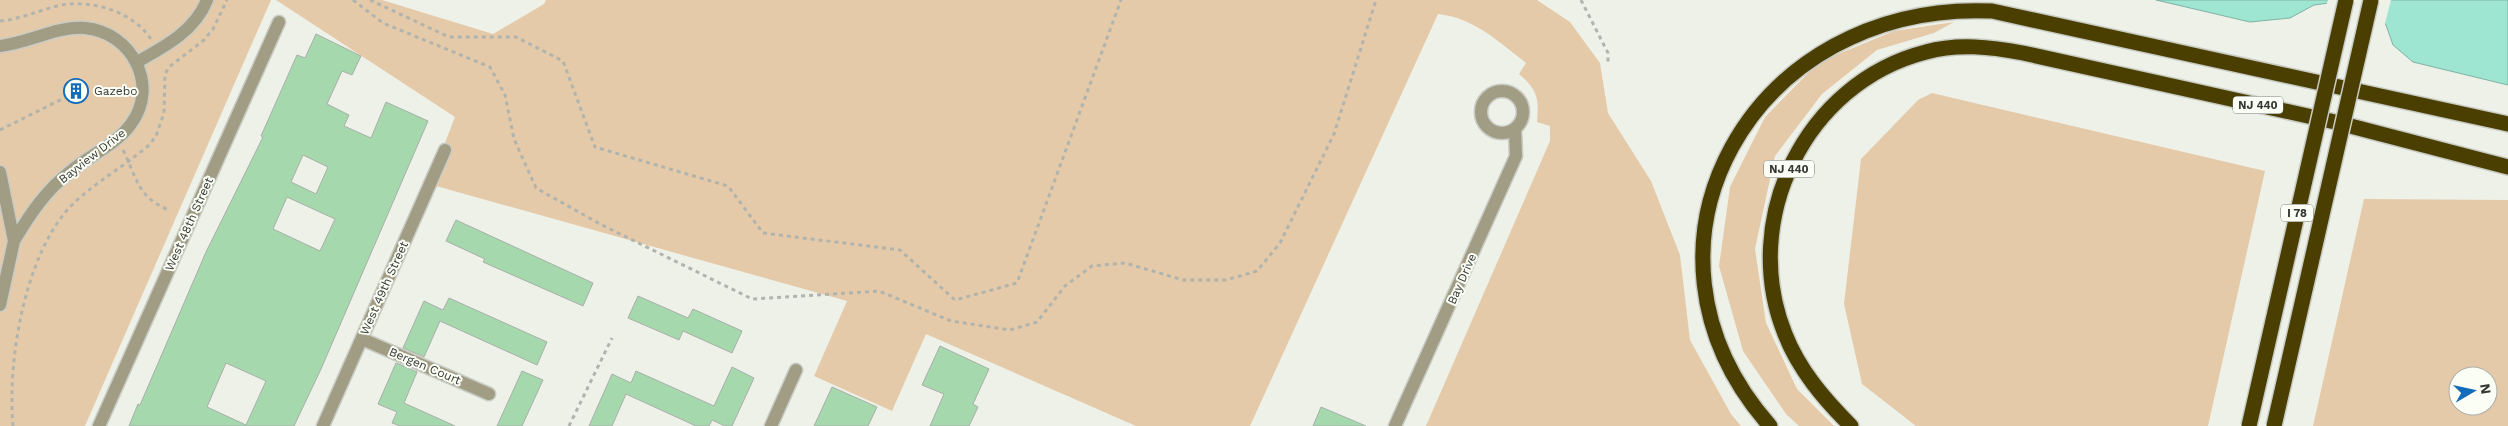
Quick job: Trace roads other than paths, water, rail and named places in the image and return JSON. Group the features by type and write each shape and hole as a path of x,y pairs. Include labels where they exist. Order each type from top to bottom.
{"highway":[{"name":"I 78","path":"2248,426 2346,0"},
{"name":"I 78","path":"2274,426 2371,0"},
{"path":"1770,426 1736,380 1722,352 1712,322 1705,291 1702,260 1707,212 1714,182 1725,152 1742,121 1761,94 1782,72 1807,52 1856,24 1894,12 1925,7 1957,7 1992,11 2508,124"},
{"name":"NJ 440","path":"1851,426 1807,376 1784,333 1771,286 1769,253 1772,222 1780,190 1793,160 1819,120 1842,97 1868,77 1913,56 1960,47 1976,46 2016,52 2335,122 2508,168"}],"street":[{"path":"137,62 171,43 192,24 207,0"},
{"name":"West 48th Street","path":"99,426 279,22"},
{"name":"Bayview Drive","path":"0,46 66,29 87,28 105,33 118,40 129,50 137,62 142,90 139,108 131,124 116,139 71,170 46,193 14,241"},
{"name":"Bay Drive","path":"1396,426 1513,164 1517,140 1515,129"},
{"name":"West 49th Street","path":"323,426 445,150"},
{"path":"0,172 14,241 0,305"},
{"name":"Bergen Court","path":"362,339 489,394"},
{"path":"771,426 796,370"}],"place":[{"name":"Gazebo","path":"76,91"}]}
